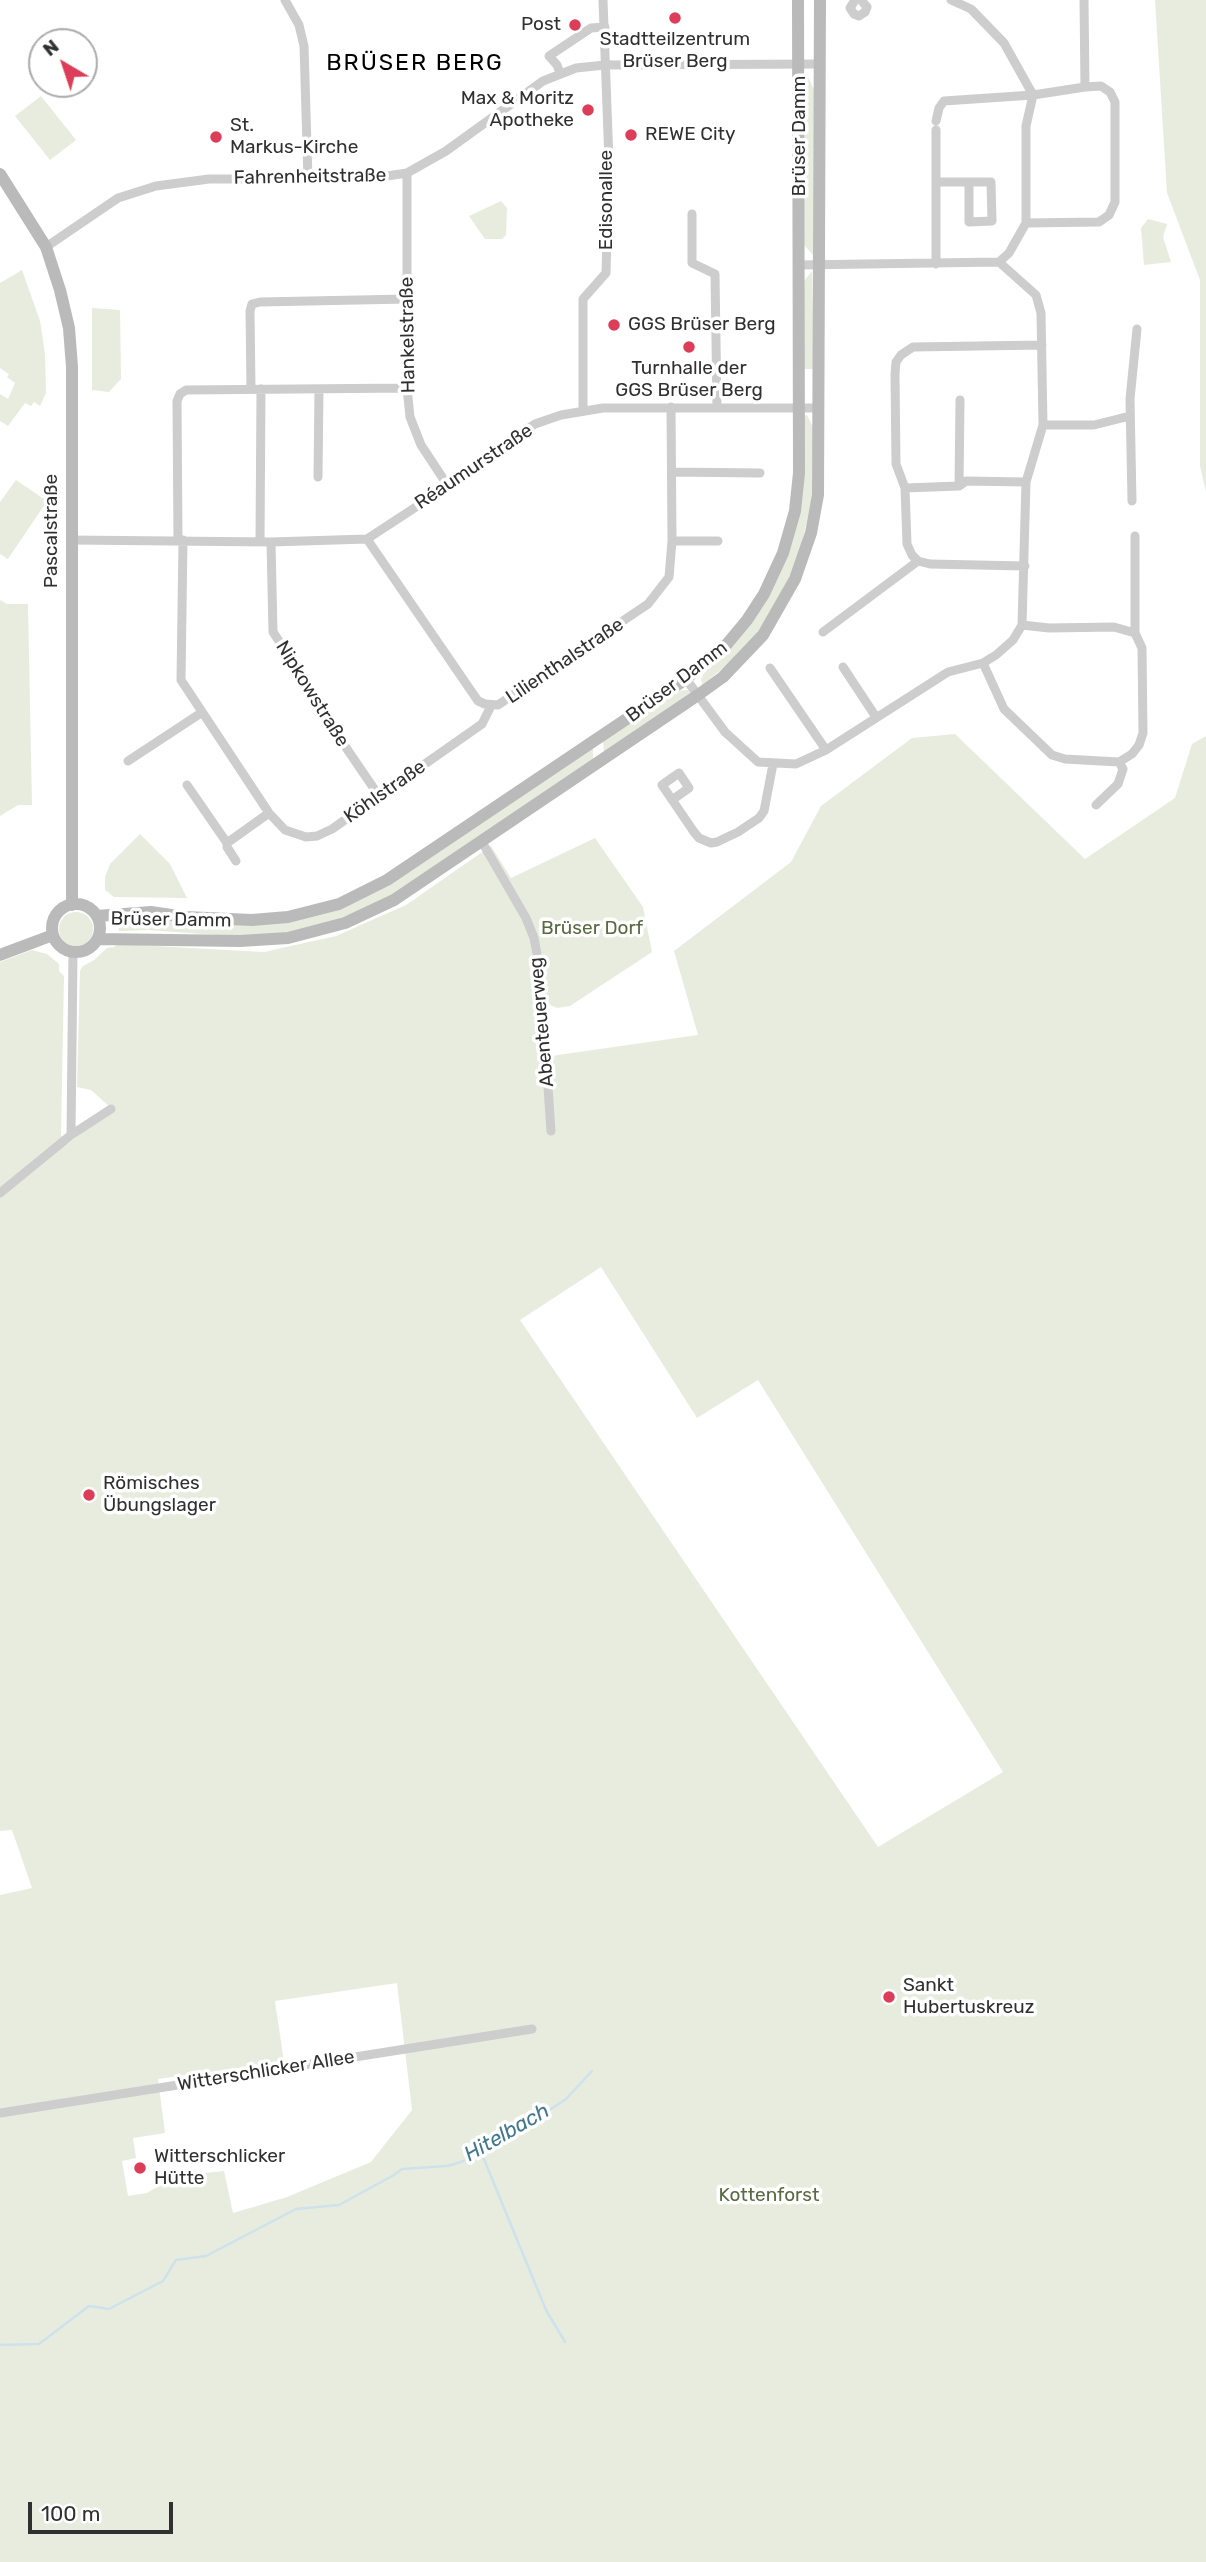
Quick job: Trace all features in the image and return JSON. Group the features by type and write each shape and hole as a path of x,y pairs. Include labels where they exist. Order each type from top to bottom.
{"street":[{"path":"285,0 299,25 304,46 308,179"},
{"name":"Edisonallee","path":"583,409 583,299 607,273 609,162 603,0"},
{"name":"Brüser Damm","path":"97,916 151,912 185,917 252,920 288,917 339,904 387,880 686,679 727,644 747,620 778,568 795,511 799,473 798,0"},
{"name":"Brüser Damm","path":"98,939 240,941 288,938 345,923 394,900 698,695 723,677 763,635 795,579 811,533 818,495 820,0"},
{"path":"856,0 850,8 859,16 866,10 865,2 861,0"},
{"path":"799,265 999,262 1009,253 1026,222 1026,126 1032,95 1004,43 971,9 951,0"},
{"path":"1084,0 1086,87"},
{"path":"560,73 549,55 591,28 604,27"},
{"name":"Fahrenheitstraße","path":"46,247 118,198 156,186 209,179 308,179 407,173 446,151 525,93 560,73 576,68 606,65 819,64"},
{"path":"936,264 936,125 939,108 944,101 1032,95 1101,86 1110,92 1115,102 1115,202 1109,215 1099,222 1026,222"},
{"name":"Hankelstraße","path":"407,173 407,388 410,417 421,445 448,486"},
{"name":"Pascalstraße","path":"0,174 46,247 69,328 72,367 72,905"},
{"path":"936,182 969,182 992,182 992,221 969,222 969,182"},
{"path":"692,214 692,263 715,274 717,408"},
{"path":"686,679 739,747 758,762 796,764 826,750 948,672 983,663 1004,650 1013,640 1022,625 1026,482 1043,425 1041,313 1036,295 999,262"},
{"path":"266,542 250,312 252,304 407,299"},
{"path":"1132,501 1129,416 1137,329"},
{"path":"1025,566 930,564 918,561 907,544 905,488 896,464 895,374 896,362 913,347 1042,345"},
{"path":"180,540 177,401 180,394 186,390 407,388"},
{"path":"318,477 319,389"},
{"path":"959,485 960,400"},
{"name":"Lilienthalstraße","path":"367,539 478,701 491,706 505,702 648,604 669,577 672,541 671,407"},
{"name":"Réaumurstraße","path":"367,539 535,424 583,409 819,408"},
{"path":"1043,425 1094,425 1129,416"},
{"path":"672,472 760,473"},
{"path":"905,488 959,485 966,481 1026,482"},
{"path":"983,663 1004,709 1052,755 1065,759 1119,762 1132,754 1143,733 1142,649 1135,634 1135,536"},
{"path":"71,540 266,542 367,539"},
{"name":"Köhlstraße","path":"180,540 181,680 269,813 285,831 306,837 332,830 482,724 491,706"},
{"path":"672,541 718,541"},
{"name":"Nipkowstraße","path":"266,542 272,632 317,698 317,705 379,796"},
{"path":"822,632 918,561"},
{"path":"1022,625 1049,628 1114,627 1135,634"},
{"path":"843,667 876,717"},
{"path":"770,668 826,750"},
{"path":"128,761 201,713"},
{"path":"1096,805 1118,784 1123,769 1119,762"},
{"path":"672,800 699,838 711,843 717,842 759,818 764,811 773,764"},
{"path":"187,785 227,842 227,847 236,861"},
{"path":"227,842 269,813"},
{"name":"Abenteuerweg","path":"482,842 526,918 534,939 540,970 551,1131"},
{"path":"71,1135 73,952 60,946 53,935 54,919 65,907 72,905"},
{"name":"Brüser Damm","path":"72,905 86,906 97,916 100,927 98,939 88,950 73,952"},
{"path":"0,955 53,935"},
{"path":"0,1193 71,1135 111,1110"},
{"name":"Witterschlicker Allee","path":"0,2113 532,2029"}],"green space":[{"path":"1155,0 1206,0 1206,492 1200,466 1200,280 1167,193"},
{"path":"803,74 807,74 814,90 813,255 804,245"},
{"path":"38,98 43,98 76,140 50,160 15,116"},
{"path":"501,201 507,208 506,235 502,239 485,239 469,216"},
{"path":"1148,219 1167,224 1163,237 1171,262 1144,265 1141,228"},
{"path":"22,270 40,321 45,354 46,393 40,406 34,402 31,406 25,403 8,426 0,421 0,394 8,399 15,383 7,377 9,374 0,368 0,283"},
{"path":"812,271 814,369 804,369 804,281"},
{"path":"92,308 120,310 121,379 109,392 92,390"},
{"path":"807,415 813,427 812,499 798,559 774,608 757,633 726,666 702,685 701,679 708,667 769,597 788,555 804,416"},
{"path":"16,480 47,501 8,559 0,554 0,502"},
{"path":"0,600 7,604 28,604 32,805 18,805 0,816"},
{"path":"678,691 690,691 689,695 604,753 603,741"},
{"name":"Kottenforst","path":"955,734 1085,859 1175,798 1192,744 1206,736 1206,2562 0,2562 0,1895 32,1888 12,1830 0,1831 0,962 32,950 47,954 59,964 59,971 64,976 61,1135 67,1144 94,1124 110,1107 91,1090 77,1087 80,971 107,948 118,944 264,952 336,936 406,905 491,846 511,878 595,838 643,907 652,952 570,1006 557,1008 548,1004 551,1056 698,1035 674,951 791,862 821,806 912,738","holes":["601,1267 697,1418 758,1380 1003,1772 878,1847 520,1320","397,1983 412,2110 371,2162 287,2197 233,2213 224,2171 175,2176 147,2193 128,2196 122,2161 136,2158 133,2138 165,2133 158,2079 284,2062 275,2001"]},
{"path":"593,748 593,761 401,891 335,921 288,933 230,936 148,930 119,931 118,920 263,925 385,887"},
{"path":"140,834 170,864 187,898 114,897 105,890 105,877 110,864"},
{"path":"76,912 88,917 93,929 88,941 76,946 64,941 59,929 64,917"}],"waterway":[{"name":"Hitelbach","path":"0,2345 39,2344 89,2306 109,2309 163,2281 176,2260 206,2256 296,2209 339,2205 402,2169 447,2166 461,2162 500,2143 566,2099 592,2071"},
{"path":"481,2152 546,2310 565,2342"}],"place":[{"name":"Stadtteilzentrum Brüser Berg","path":"675,18"},
{"name":"Post","path":"575,25"},
{"name":"Max & Moritz Apotheke","path":"588,110"},
{"name":"REWE City","path":"631,135"},
{"name":"St. Markus-Kirche","path":"216,137"},
{"name":"GGS Brüser Berg","path":"614,325"},
{"name":"Turnhalle der GGS Brüser Berg","path":"689,347"},
{"name":"Römisches Übungslager","path":"89,1495"},
{"name":"Sankt Hubertuskreuz","path":"889,1997"},
{"name":"Witterschlicker Hütte","path":"140,2168"}],"district":[{"name":"BRÜSER BERG","path":"415,63"}],"park label":[{"name":"Brüser Dorf","path":"592,929"}]}
